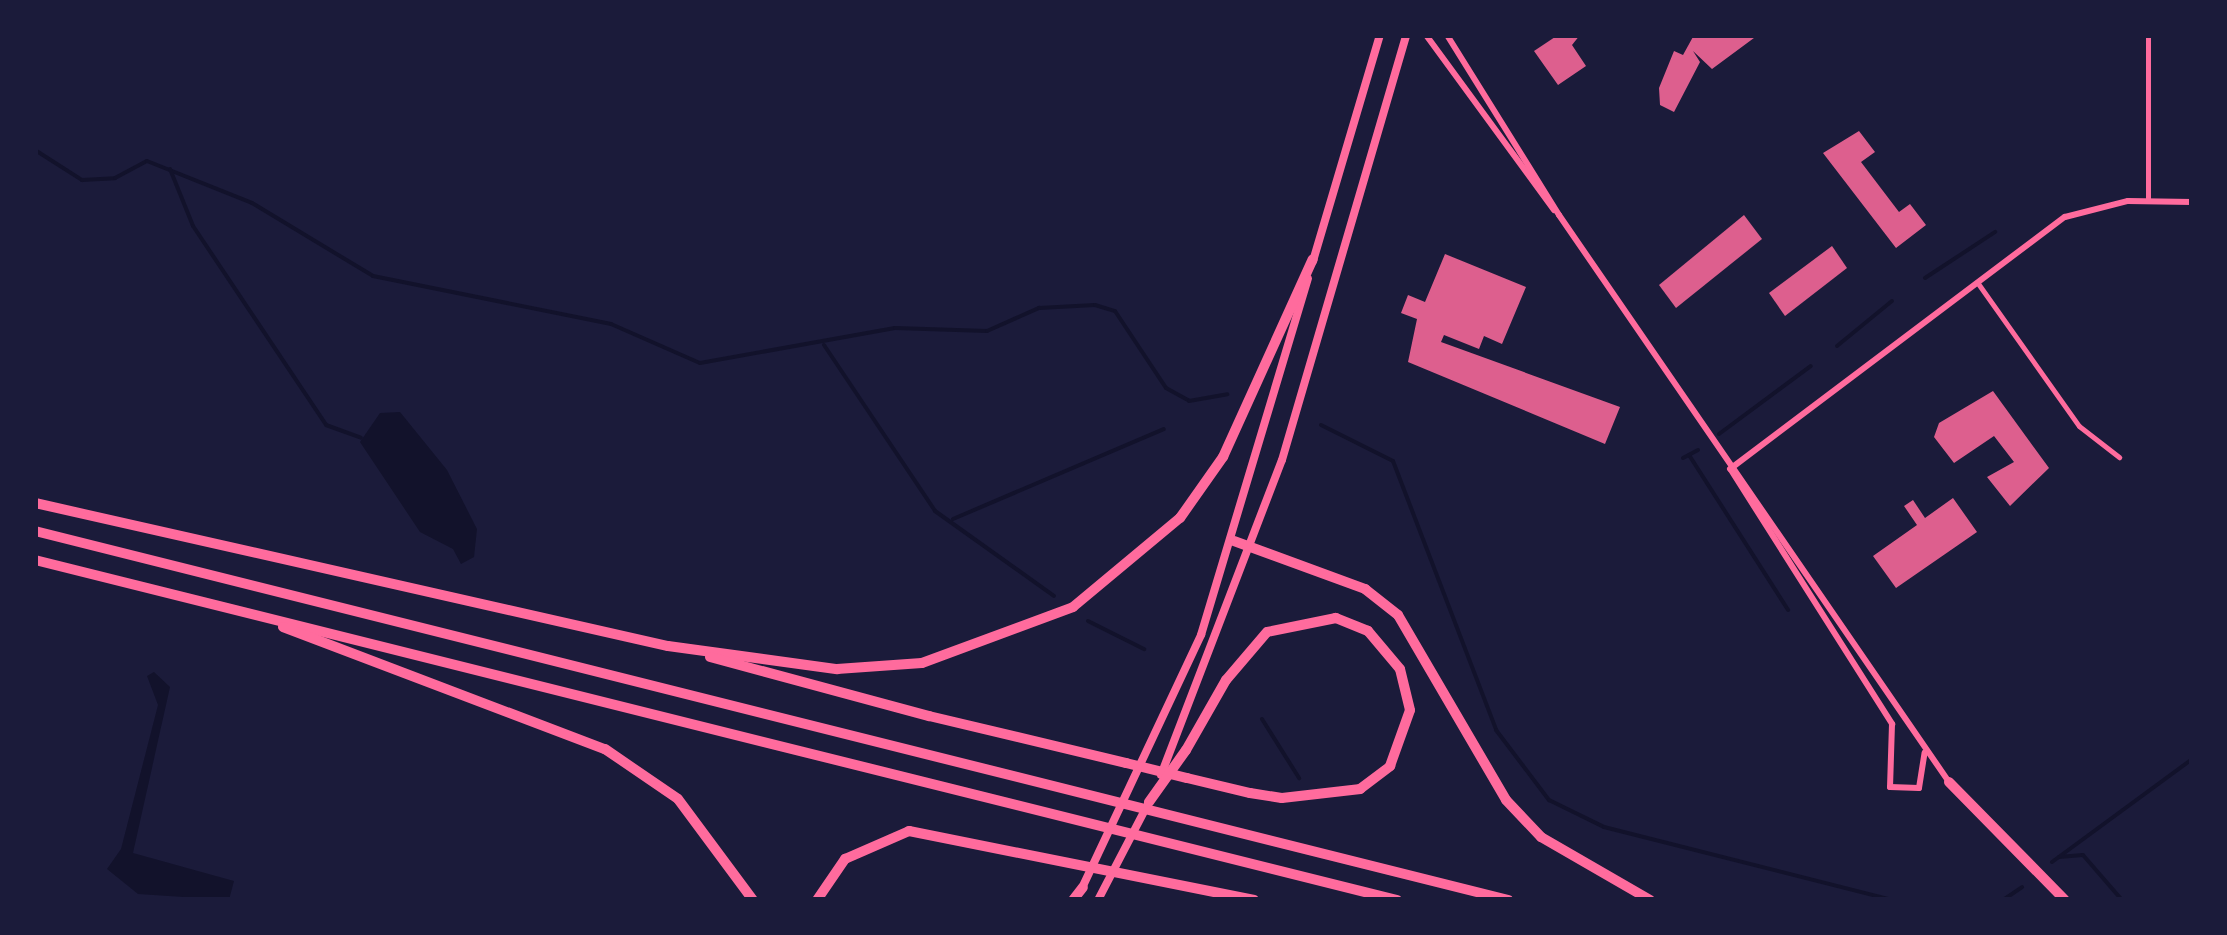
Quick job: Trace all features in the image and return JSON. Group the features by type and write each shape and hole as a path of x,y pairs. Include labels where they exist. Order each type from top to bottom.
{"highway":[{"path":"668,646 837,668 922,663 1072,607 1180,518 1222,458 1313,259"},
{"path":"35,503 668,646 1282,798 1360,789 1390,766 1403,743 1408,690 1368,631 1336,618 1288,621 1243,656 1186,750 1150,802"},
{"path":"35,530 1508,900"},
{"path":"1234,540 1364,590 1398,615 1506,800 1541,837 1650,900"},
{"path":"35,560 1397,900"},
{"path":"273,622 316,646 475,694 605,749 678,799 752,900"},
{"path":"1948,782 2065,900"},
{"path":"817,900 845,858 909,831 1254,900"},
{"path":"1074,900 1083,887"}],"main road":[{"path":"1083,887 1156,744 1234,540 1380,35"},
{"path":"1100,896 1150,802 1252,547 1406,35"}],"street":[{"path":"1426,35 1559,214"},
{"path":"1447,35 1559,214 1730,469 1948,782"},
{"path":"2148,35 2148,201"},
{"path":"1730,469 2065,217 2148,201 2192,202"},
{"path":"1976,282 2079,426 2119,457"},
{"path":"1730,469 1892,724 1890,787 1919,788 1929,765 1924,746"}],"shaded area":[{"path":"400,412 447,470 477,529 474,557 461,564 453,549 420,532 360,442 380,413"},
{"path":"154,672 170,687 133,853 234,881 229,900 138,894 107,869 121,849 158,705 147,676"}],"building":[{"path":"1558,35 1580,35 1572,45 1586,66 1558,85 1534,51"},
{"path":"1694,35 1758,35 1712,69 1693,51 1700,62 1674,112 1660,105 1659,88 1674,51 1683,55"},
{"path":"1859,131 1875,152 1861,162 1899,212 1910,204 1926,225 1896,248 1823,153"},
{"path":"1744,215 1762,239 1676,308 1659,285"},
{"path":"1832,246 1847,268 1785,316 1769,293"},
{"path":"1445,254 1526,287 1502,344 1484,336 1479,349 1444,335 1441,342 1620,407 1605,444 1408,362 1417,319 1401,313 1408,295 1425,302"},
{"path":"1993,391 2049,468 2010,506 1987,477 2014,462 1994,436 1954,463 1934,437 1939,423"},
{"path":"1953,498 1977,532 1896,588 1873,556 1917,525 1904,506 1913,500 1925,518"}],"waterway":[{"path":"35,150 82,180 115,178 147,161 252,203 373,276 611,324 700,363 895,328 987,331 1039,308 1095,305 1115,311 1166,388 1189,401 1227,394"},
{"path":"170,169 193,226 326,425 361,438"},
{"path":"1925,278 1995,232"},
{"path":"1837,346 1892,301"},
{"path":"824,345 935,511 1054,596"},
{"path":"1719,434 1811,366"},
{"path":"1321,425 1393,461 1496,730 1549,800 1604,827 1892,900"},
{"path":"953,519 1164,429"},
{"path":"1683,458 1698,450"},
{"path":"1689,455 1788,610"},
{"path":"1088,621 1144,649"},
{"path":"1262,719 1299,778"},
{"path":"2052,862 2192,759"},
{"path":"2059,857 2083,855 2122,900"},
{"path":"2003,900 2022,887"}]}
